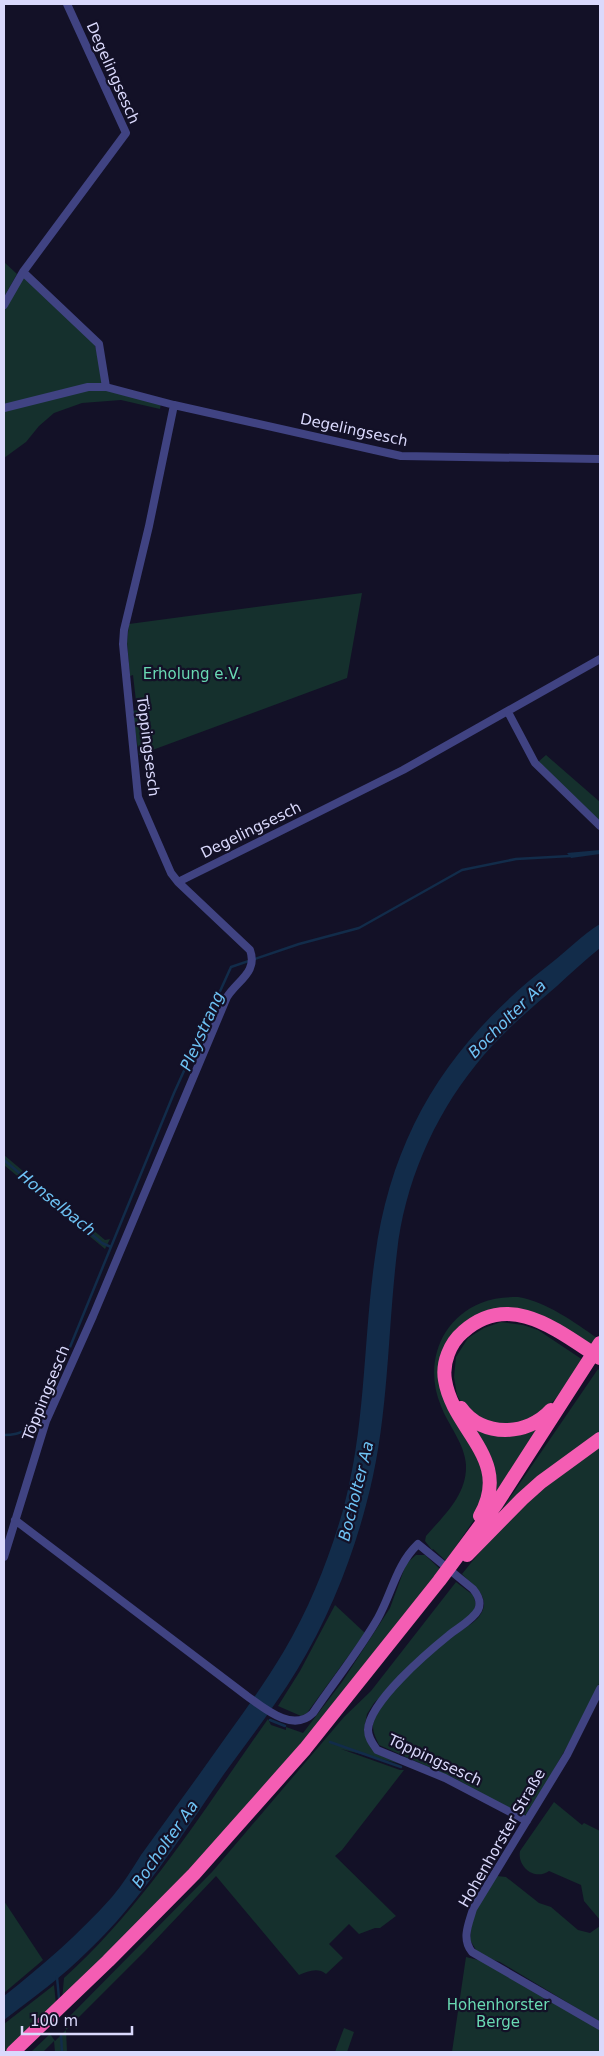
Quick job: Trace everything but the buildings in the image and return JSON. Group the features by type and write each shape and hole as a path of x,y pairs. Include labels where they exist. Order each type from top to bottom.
{"highway":[{"path":"439,1581 481,1516 491,1490 485,1456 448,1394 445,1364 458,1336 483,1318 500,1313 516,1314 534,1319 568,1341 594,1364"},
{"path":"21,2052 115,1963 205,1870 347,1707 403,1639 501,1506 600,1357 533,1323 501,1319 489,1321 466,1336 449,1365 450,1384 456,1401 467,1416 488,1428 504,1431 534,1424 547,1414 594,1364"},
{"path":"13,2052 108,1961 194,1874 305,1749 439,1581 497,1503 594,1364 600,1343"},
{"path":"457,1565 522,1499 565,1464 600,1440"}],"street":[{"name":"Degelingsesch","path":"4,305 23,272 126,133 67,4"},
{"path":"23,272 99,344 106,387"},
{"name":"Degelingsesch","path":"4,408 88,387 106,387 174,405 401,456 600,459"},
{"name":"Töppingsesch","path":"174,405 149,526 124,630 123,644 138,797 161,851 178,882 250,950 254,958 252,968 227,997 93,1316 46,1420 15,1520 247,1696 273,1714 299,1722 307,1719 378,1619 398,1572 411,1551 418,1544 471,1588 479,1599 480,1605 476,1613 426,1654 373,1712 368,1731 371,1741 378,1750 445,1778 526,1821"},
{"name":"Degelingsesch","path":"178,882 403,770 600,659"},
{"path":"508,712 535,763 600,826"},
{"path":"4,1557 15,1520"},
{"name":"Hohenhorster Straße","path":"600,1689 567,1755 473,1909 466,1943 472,1952 600,2026"}],"green space":[{"path":"4,262 17,274 4,297"},
{"path":"23,276 95,345 104,385 161,403 160,409 121,400 82,403 54,413 39,426 26,442 4,458 4,411 61,397 65,389 4,405 4,310"},
{"name":"Erholung e.V.","path":"362,593 347,678 139,755 132,711 137,710 133,675 130,676 127,642 129,624"},
{"path":"546,755 600,802 600,823 538,762"},
{"path":"4,1155 105,1240 110,1239 105,1249 4,1165"},
{"path":"518,1297 550,1308 597,1338 593,1346 551,1323 483,1313 442,1367 484,1463 482,1508 446,1561 432,1550 425,1541 426,1536 459,1495 463,1486 466,1465 463,1450 444,1413 436,1391 435,1360 445,1333 467,1311 490,1300"},
{"path":"501,1322 523,1325 538,1330 583,1360 557,1397 542,1414 527,1424 494,1426 464,1408 457,1395 454,1377 456,1357 468,1338 484,1328"},
{"path":"598,1369 600,1371 600,1436 498,1515"},
{"path":"550,1415 501,1494 492,1497 468,1420 486,1430"},
{"path":"600,1447 600,1682 570,1741 544,1787 524,1817 456,1779 379,1745 373,1727 383,1705 406,1678 432,1653 475,1621 481,1613 484,1604 482,1595 462,1574 493,1538 526,1505 562,1474"},
{"path":"416,1555 425,1555 440,1569 349,1688 220,1839 62,2000 64,1978 94,1949 148,1887 173,1855 268,1719 271,1725 286,1730 286,1727 303,1733 342,1682 390,1608 406,1564"},
{"path":"456,1582 473,1595 476,1604 473,1613 406,1670 374,1703 367,1714 364,1730 369,1745 375,1753 401,1764 341,1749 404,1770 342,1850 335,1856 396,1916 380,1928 359,1934 349,1924 329,1944 343,1958 326,1974 316,1970 299,1975 216,1876 66,2030 64,2022 212,1872 344,1717 371,1691"},
{"path":"335,1605 365,1633 307,1713 301,1716 278,1706 300,1671"},
{"path":"554,1802 582,1825 584,1823 600,1831 600,1920 584,1901 581,1885 549,1871 544,1874 533,1873 528,1871 521,1862 520,1851"},
{"path":"497,1876 506,1877 539,1903 551,1907 578,1930 590,1933 600,1926 600,2022 500,1962 479,1955 470,1940 472,1920 475,1911"},
{"path":"4,1901 43,1960 4,1993"},
{"name":"Hohenhorster Berge","path":"466,1957 482,1961 600,2029 600,2052 452,2052"},
{"path":"54,1985 56,2004 7,2052 4,2052 4,2024"},
{"path":"344,2028 354,2032 347,2052 335,2052"},
{"path":"66,2030 67,2052 55,2052 54,2041 43,2052 31,2052 50,2034 55,2041"}],"water":[{"path":"600,850 600,854 571,858 567,853"},
{"name":"Bocholter Aa","path":"600,924 600,948 493,1044 460,1086 446,1108 423,1154 406,1202 397,1252 383,1411 374,1474 346,1569 319,1631 271,1710 144,1889 108,1931 68,1970 4,2020 4,1996 73,1937 116,1892 254,1697 293,1634 325,1565 343,1510 356,1447 371,1289 383,1211 396,1169 412,1129 432,1092 456,1057 483,1025 515,994"}],"waterway":[{"name":"Pleystrang","path":"4,1435 16,1434 26,1430 43,1413 174,1093 231,967 299,944 359,928 462,870 516,859 570,856"},
{"name":"Honselbach","path":"4,1160 102,1243 111,1247"},
{"path":"270,1720 285,1726"},
{"path":"330,1742 401,1767"},
{"path":"57,1977 59,1998"},
{"path":"61,2035 62,2052"}]}
